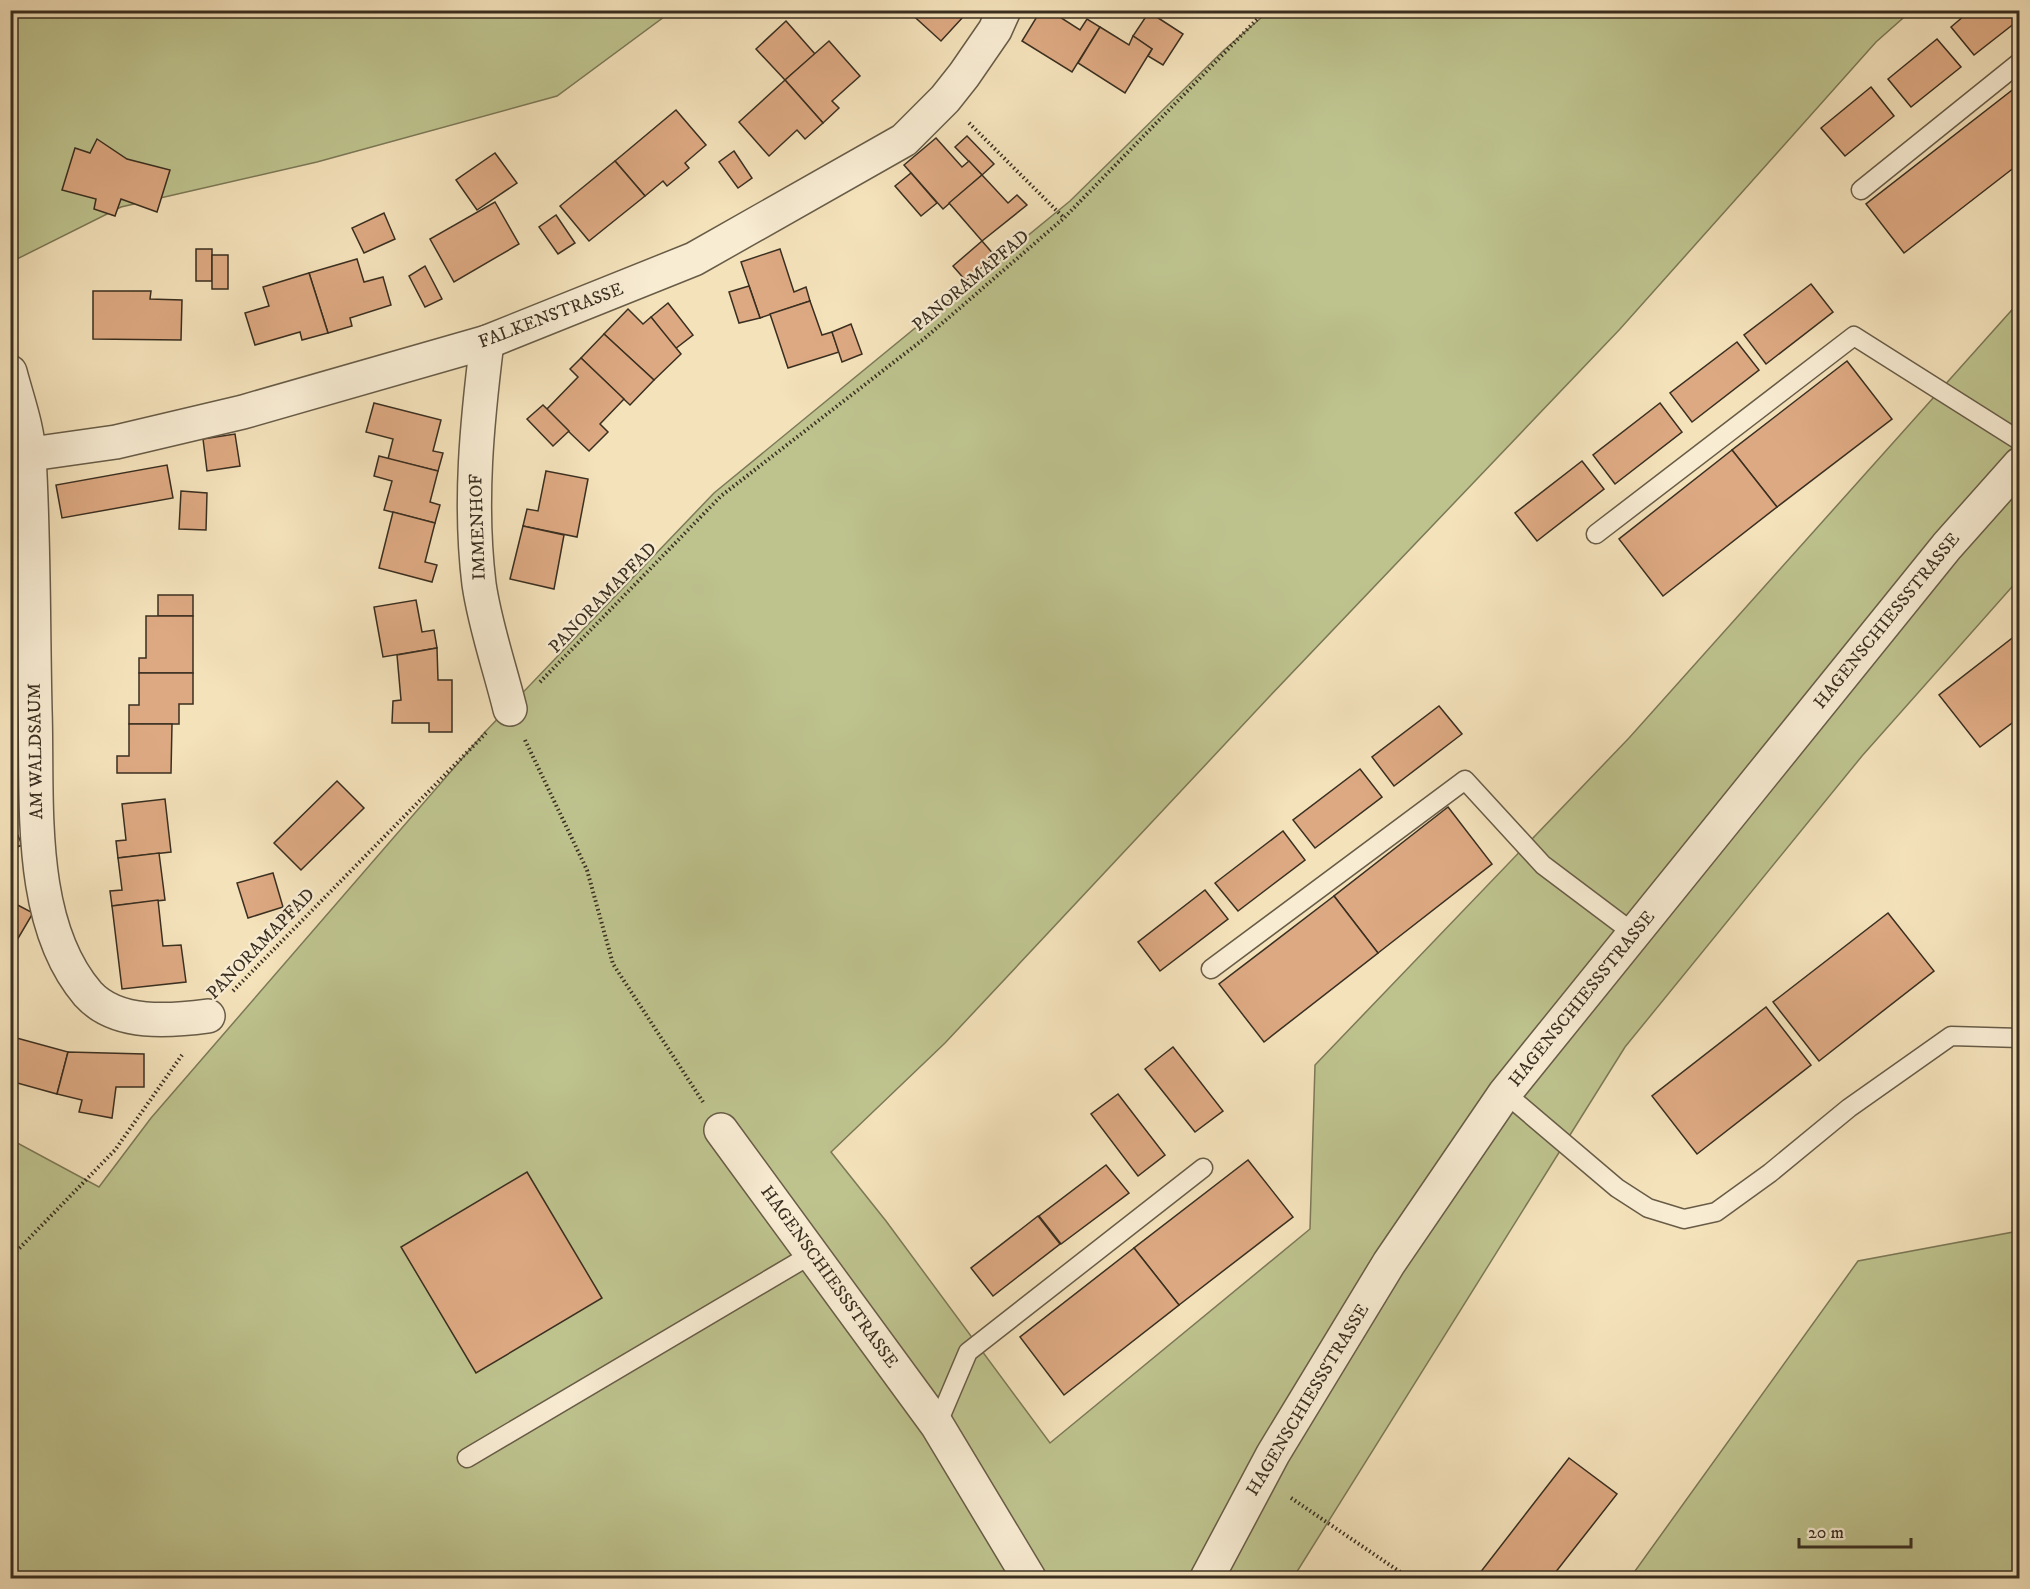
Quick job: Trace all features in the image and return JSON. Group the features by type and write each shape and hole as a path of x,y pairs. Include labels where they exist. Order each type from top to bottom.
{"street":[{"name":"FALKENSTRASSE","path":"20,455 116,442 243,412 487,342 694,259 904,140 945,99 995,17"},
{"name":"IMMENHOF","path":"487,342 480,399 474,499 479,585 510,709"},
{"name":"AM WALDSAUM","path":"10,372 20,455 39,866 56,937 70,968 90,996 118,1012 160,1022 208,1016"},
{"name":"HAGENSCHIESSSTRASSE","path":"1207,1578 1261,1478 1389,1263 1505,1093 1636,934 1947,546 2019,464"},
{"name":"HAGENSCHIESSSTRASSE","path":"721,1130 937,1425 1029,1578"}],"lane":[{"path":"1861,189 2019,62"},
{"path":"1596,534 1854,336 2019,441"},
{"path":"1211,969 1465,780 1543,865 1636,934"},
{"path":"1505,1093 1617,1188 1648,1208 1684,1219 1716,1212 1770,1173 1849,1108 1951,1036 2019,1038"},
{"path":"937,1425 968,1352 1203,1168"},
{"path":"467,1458 812,1254"}],"path":[{"name":"PANORAMAPFAD","path":"10,1257 115,1150 208,1016 721,496 925,338 1064,218 1266,10"},
{"path":"945,99 1064,218"},
{"path":"510,709 587,870 612,964 721,1130"},
{"path":"1261,1478 1409,1578"}],"green space":[{"path":"111,10 113,15 132,10 672,11 557,96 317,162 121,207 11,262 11,11"},
{"path":"1269,11 1911,11 1876,42 1620,329 1269,697 945,1043 831,1152 886,1221 1050,1443 1310,1229 1315,1065 1629,738 2019,302 2019,579 1862,756 1625,1047 1293,1578 11,1578 10,1139 99,1187 151,1118 485,732 714,493 1070,201 1224,50"},
{"path":"2019,1231 2019,1578 1630,1578 1858,1261"}],"building":[{"path":"907,10 956,10 963,17 941,41"},
{"path":"1041,10 1049,10 1080,30 1087,19 1100,27 1072,72 1022,41"},
{"path":"1971,10 2019,10 2020,19 1974,55 1951,27"},
{"path":"1149,12 1183,34 1163,65 1148,56 1152,49 1133,36"},
{"path":"786,21 815,54 785,80 756,49"},
{"path":"1100,27 1129,45 1133,36 1152,49 1125,93 1078,63"},
{"path":"1937,39 1961,67 1911,107 1888,79"},
{"path":"829,41 860,76 832,101 839,108 823,123 785,80"},
{"path":"785,80 823,123 805,139 797,130 769,156 739,122"},
{"path":"2020,84 2020,163 1904,253 1866,204"},
{"path":"1871,87 1894,116 1845,156 1821,128"},
{"path":"676,110 706,145 685,163 689,168 667,186 663,181 645,196 615,161"},
{"path":"967,136 994,164 982,175 955,147"},
{"path":"936,138 962,167 969,161 982,175 943,209 904,165"},
{"path":"97,139 127,159 170,170 157,212 121,199 115,216 94,209 96,199 62,190 75,148 90,153"},
{"path":"734,151 752,178 738,188 719,162"},
{"path":"495,153 517,183 477,210 456,180"},
{"path":"615,161 645,196 589,241 560,206"},
{"path":"911,173 937,203 921,216 895,186"},
{"path":"982,175 1008,203 1017,195 1027,205 982,241 949,203"},
{"path":"495,202 519,244 454,282 430,239"},
{"path":"384,213 395,239 364,253 352,228"},
{"path":"556,215 575,243 558,254 539,227"},
{"path":"982,241 995,256 966,281 953,266"},
{"path":"196,249 212,249 212,281 196,281"},
{"path":"780,249 794,292 806,287 810,301 760,318 741,262"},
{"path":"212,255 228,255 228,289 212,289"},
{"path":"357,259 364,282 383,277 391,305 350,318 352,326 328,333 309,273"},
{"path":"425,266 442,299 425,307 409,276"},
{"path":"309,273 328,333 302,340 300,332 255,345 245,313 269,306 263,287"},
{"path":"1811,284 1833,312 1766,364 1744,335"},
{"path":"749,286 760,318 739,323 729,292"},
{"path":"93,291 151,291 150,299 182,300 181,340 93,339"},
{"path":"810,301 822,335 832,332 839,352 788,368 770,314"},
{"path":"668,303 693,335 675,349 651,317"},
{"path":"628,309 643,324 651,317 681,354 654,380 604,334"},
{"path":"851,324 862,354 842,362 832,332"},
{"path":"604,334 654,380 630,405 581,358"},
{"path":"1737,342 1759,370 1692,422 1670,393"},
{"path":"581,358 624,399 600,424 608,432 589,451 546,410 578,377 570,369"},
{"path":"1847,361 1892,419 1777,507 1732,450"},
{"path":"374,403 441,420 433,451 443,453 438,471 388,459 393,439 366,432"},
{"path":"1660,403 1682,432 1615,484 1593,455"},
{"path":"543,405 569,431 553,446 527,419"},
{"path":"235,434 240,466 207,471 203,439"},
{"path":"1732,450 1777,507 1663,596 1619,539"},
{"path":"379,456 438,471 430,502 440,505 435,523 384,510 392,481 374,476"},
{"path":"1582,461 1604,489 1537,541 1515,513"},
{"path":"167,465 173,498 62,518 56,485"},
{"path":"546,471 588,479 577,537 523,526 527,509 538,511"},
{"path":"181,491 207,493 206,530 179,529"},
{"path":"393,512 435,523 425,562 437,565 432,582 379,568"},
{"path":"523,526 564,535 554,589 510,579"},
{"path":"158,595 193,595 193,616 158,616"},
{"path":"416,600 422,632 434,630 437,648 383,657 374,607"},
{"path":"146,616 193,616 193,673 139,673 139,658 146,658"},
{"path":"2020,632 2020,717 1980,747 1939,695"},
{"path":"437,648 438,680 452,680 452,732 429,732 429,723 392,723 393,701 401,700 397,655"},
{"path":"139,673 193,673 193,704 179,704 179,724 129,724 129,705 139,705"},
{"path":"1439,706 1462,734 1394,786 1372,757"},
{"path":"129,724 172,724 171,773 117,773 117,756 129,756"},
{"path":"1360,769 1382,797 1315,848 1293,820"},
{"path":"337,781 364,808 301,870 274,843"},
{"path":"165,799 171,852 118,858 116,841 126,840 122,804"},
{"path":"1448,807 1492,864 1378,953 1334,896"},
{"path":"14,826 22,845 10,850 10,828"},
{"path":"1283,831 1305,860 1238,911 1215,883"},
{"path":"159,853 165,900 112,906 110,891 122,890 118,858"},
{"path":"273,873 283,907 248,918 237,883"},
{"path":"1205,890 1228,919 1160,971 1138,942"},
{"path":"1334,896 1378,953 1264,1042 1219,984"},
{"path":"158,900 163,946 181,945 186,982 122,989 112,906"},
{"path":"10,901 33,913 10,952"},
{"path":"1888,913 1934,971 1819,1061 1773,1002"},
{"path":"1766,1007 1811,1065 1697,1154 1652,1096"},
{"path":"13,1037 68,1052 57,1094 10,1081"},
{"path":"1173,1047 1223,1111 1195,1132 1145,1069"},
{"path":"68,1052 144,1054 144,1087 116,1087 112,1118 79,1112 82,1100 57,1094"},
{"path":"1118,1094 1165,1155 1138,1176 1091,1114"},
{"path":"1248,1160 1293,1217 1179,1305 1134,1248"},
{"path":"1106,1165 1129,1193 1061,1244 1039,1216"},
{"path":"527,1172 602,1298 476,1373 401,1247"},
{"path":"1038,1216 1060,1244 993,1296 971,1268"},
{"path":"1134,1248 1179,1305 1064,1395 1020,1337"},
{"path":"1569,1458 1617,1494 1551,1578 1476,1578"}]}
